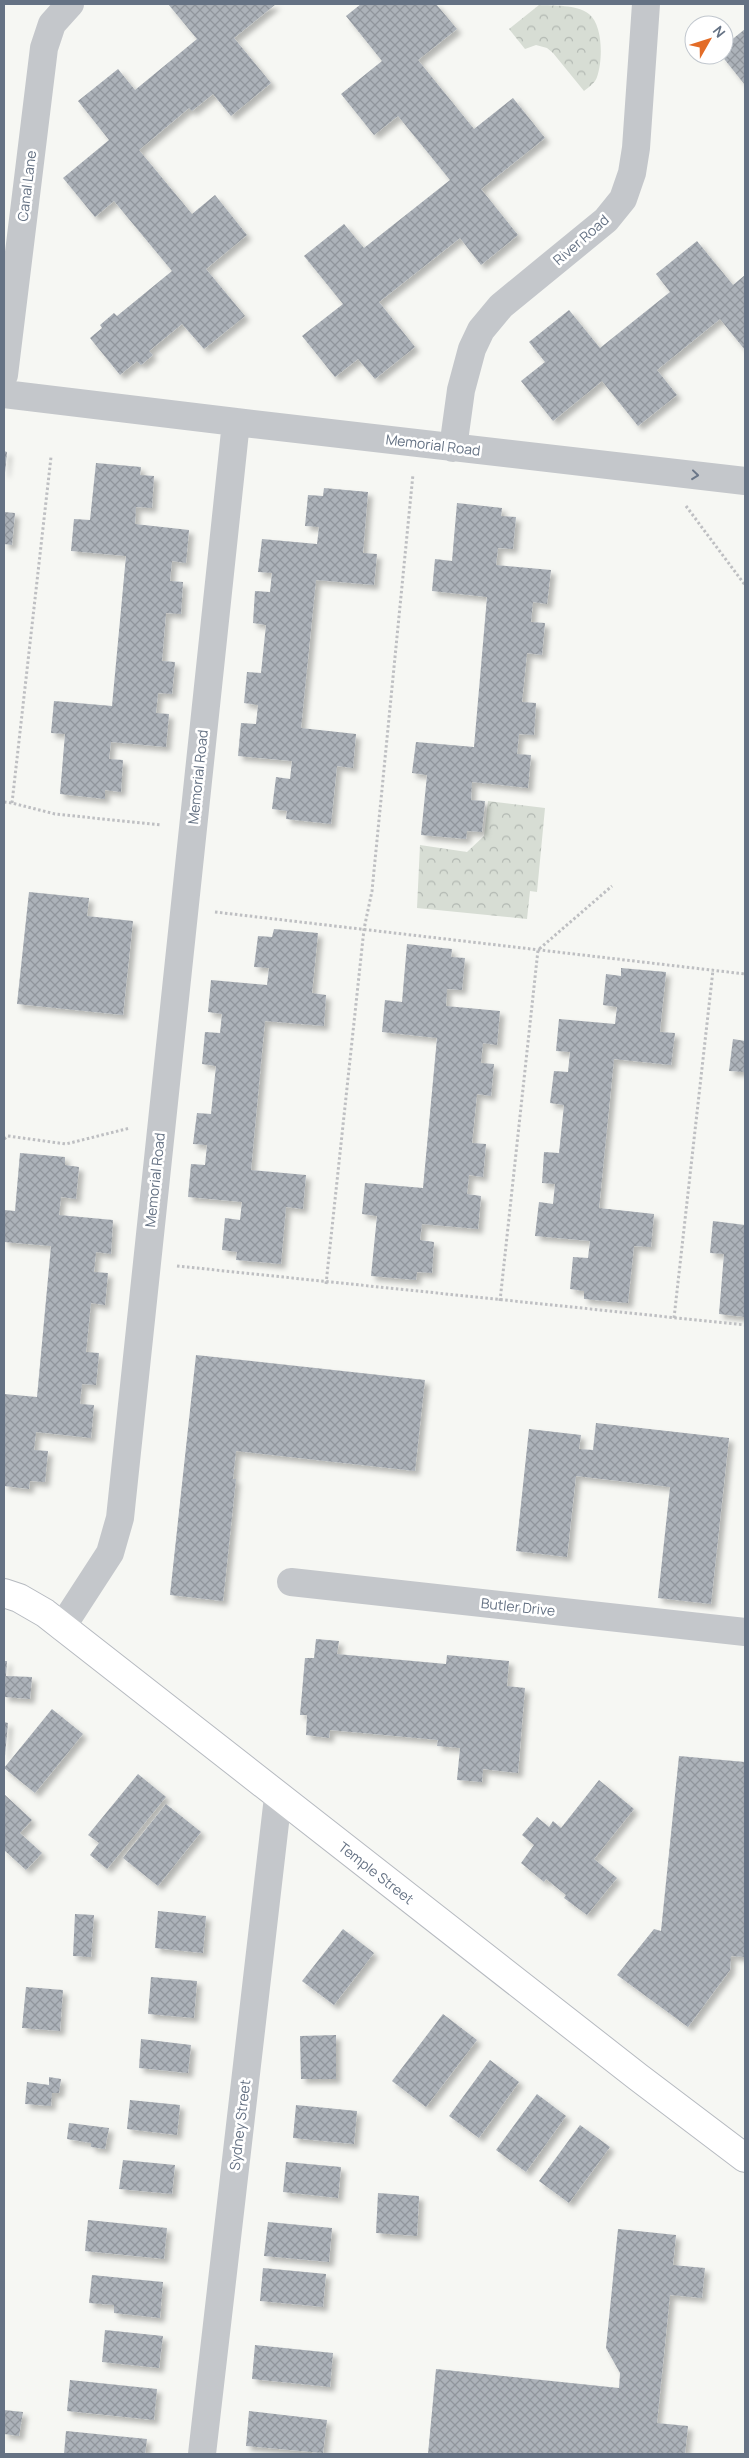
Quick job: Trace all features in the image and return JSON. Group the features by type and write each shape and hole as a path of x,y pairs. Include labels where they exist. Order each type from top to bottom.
{"street":[{"name":"Canal Lane","path":"4,376 44,48 52,24 70,4"},
{"name":"River Road","path":"454,448 463,382 472,349 481,330 501,306 606,220 618,206 628,188 636,148 646,4"},
{"path":"4,394 236,422"},
{"name":"Memorial Road","path":"62,1627 110,1553 120,1518 236,422 745,481"},
{"name":"Butler Drive","path":"291,1582 745,1632"},
{"name":"Temple Street","path":"4,1593 32,1605 62,1627 666,2099 745,2158"},
{"name":"Sydney Street","path":"202,2454 278,1797"}],"path":[{"path":"12,802 50,457"},
{"path":"326,1284 364,929 372,891 414,470"},
{"path":"682,502 745,585"},
{"path":"4,802 12,802 55,814 163,825"},
{"path":"500,1301 538,950 612,886"},
{"path":"211,911 745,974"},
{"path":"674,1318 713,970"},
{"path":"5,1137 66,1144 131,1128"},
{"path":"171,1266 326,1284 745,1325"}],"green space":[{"path":"539,5 565,6 578,9 589,14 594,19 599,34 601,52 599,70 592,85 584,91 547,48 536,45 525,49 509,29"},
{"path":"488,801 545,808 537,892 530,891 527,919 417,908 420,845 467,852 484,836"}],"building":[{"path":"168,4 276,4 234,38 271,83 231,116 213,94 192,111 189,108 139,150 192,214 215,195 247,235 206,269 245,316 204,349 182,324 149,351 153,355 141,365 137,361 120,375 90,338 102,328 100,325 114,313 117,316 172,271 114,201 95,217 63,178 109,140 78,101 118,69 135,90 197,39"},
{"path":"361,4 436,4 457,29 418,60 474,129 513,98 545,138 481,189 518,235 481,265 460,238 379,302 415,347 375,379 358,359 335,377 302,336 343,304 304,256 344,224 364,248 450,180 398,116 374,135 341,94 382,61 346,16"},
{"path":"745,29 745,85 729,65 734,65 734,38"},
{"path":"697,241 733,285 745,275 745,350 720,319 657,370 677,395 638,426 602,381 553,421 521,381 545,362 529,342 569,310 600,348 670,292 656,274"},
{"path":"4,451 7,452 5,473 4,473"},
{"path":"96,463 141,467 140,475 154,476 152,508 136,507 135,524 189,530 186,563 172,561 170,581 183,582 181,614 166,613 162,661 175,662 172,694 158,693 156,713 169,714 166,747 111,742 109,759 123,760 121,792 105,790 105,799 60,794 65,734 51,733 54,701 112,706 126,556 71,551 74,519 90,520"},
{"path":"324,488 368,492 363,553 377,554 374,585 316,580 301,728 356,734 353,768 337,766 331,824 286,819 287,811 272,809 276,777 290,779 292,761 238,756 241,723 256,724 258,705 244,703 247,672 261,673 266,625 253,623 255,591 270,592 272,573 258,572 262,539 317,544 319,527 305,526 308,495 323,496"},
{"path":"457,503 502,508 501,516 516,517 513,549 498,548 496,565 551,570 547,604 533,602 531,622 545,623 542,655 527,653 522,702 536,703 534,735 519,734 517,754 531,755 528,788 472,782 471,800 485,801 482,832 467,831 466,839 421,835 427,775 412,773 416,742 474,747 487,597 432,591 435,559 452,561"},
{"path":"4,512 15,513 12,545 4,544"},
{"path":"29,892 89,898 87,916 133,921 123,1015 17,1004"},
{"path":"274,929 318,933 312,993 326,995 324,1026 265,1021 251,1170 306,1175 303,1209 286,1207 281,1264 236,1260 237,1252 222,1250 225,1218 240,1220 242,1202 188,1197 191,1164 205,1165 207,1145 193,1144 197,1113 211,1114 216,1066 202,1064 205,1032 220,1033 222,1014 208,1012 211,980 267,985 269,968 254,967 258,936 272,937"},
{"path":"407,944 452,949 451,957 465,958 462,990 447,989 446,1006 500,1011 497,1045 483,1043 481,1063 494,1064 491,1096 477,1094 472,1143 486,1144 483,1177 469,1175 467,1194 481,1196 478,1229 422,1224 420,1240 434,1242 432,1273 417,1272 416,1280 371,1276 377,1216 362,1214 365,1183 423,1188 437,1038 382,1032 385,1000 402,1002"},
{"path":"621,968 666,972 660,1032 675,1033 671,1065 614,1059 599,1208 654,1214 651,1247 634,1246 628,1303 584,1299 584,1291 570,1289 573,1257 588,1258 590,1241 535,1236 539,1202 553,1204 555,1184 542,1183 544,1152 559,1153 564,1105 550,1103 554,1071 568,1072 570,1052 556,1051 559,1019 615,1024 617,1007 603,1005 606,974 621,976"},
{"path":"733,1039 745,1041 745,1072 729,1071"},
{"path":"20,1153 65,1157 65,1165 79,1167 76,1199 61,1197 59,1215 113,1220 111,1254 96,1252 94,1272 108,1273 105,1305 91,1303 86,1352 99,1353 96,1385 82,1384 80,1404 94,1405 91,1438 36,1432 34,1450 48,1451 45,1482 30,1481 29,1489 4,1486 4,1394 37,1397 51,1246 4,1242 4,1210 15,1211"},
{"path":"713,1221 745,1225 745,1317 719,1314 724,1254 710,1253"},
{"path":"196,1355 425,1380 415,1471 236,1451 233,1479 236,1479 223,1601 170,1595"},
{"path":"596,1423 729,1438 711,1604 658,1598 670,1487 576,1476 567,1557 516,1551 529,1429 581,1435 579,1449 593,1450"},
{"path":"316,1639 339,1641 337,1654 446,1664 447,1655 509,1661 507,1686 525,1688 518,1773 483,1769 482,1782 457,1780 460,1748 437,1746 438,1740 330,1730 329,1738 306,1735 307,1715 300,1715 305,1658 314,1658"},
{"path":"4,1661 7,1661 6,1676 32,1677 30,1699 4,1697"},
{"path":"52,1709 83,1734 35,1793 4,1768"},
{"path":"4,1722 8,1723 5,1756 4,1756"},
{"path":"679,1756 745,1762 745,1957 731,1956 730,1970 688,2027 617,1975 654,1929 661,1931"},
{"path":"138,1774 166,1797 107,1869 90,1855 99,1843 88,1835"},
{"path":"599,1780 634,1809 594,1859 617,1878 587,1915 564,1898 566,1895 546,1879 544,1882 521,1863 534,1845 522,1835 537,1817 549,1827 553,1821 561,1828"},
{"path":"4,1794 32,1820 20,1833 42,1853 26,1870 4,1850"},
{"path":"166,1804 201,1832 158,1886 123,1858"},
{"path":"158,1911 206,1916 203,1953 155,1948"},
{"path":"75,1914 94,1915 91,1957 73,1956"},
{"path":"343,1929 374,1953 334,2005 302,1981"},
{"path":"151,1977 197,1981 194,2018 148,2014"},
{"path":"26,1987 63,1990 60,2031 22,2028"},
{"path":"443,2014 477,2040 426,2107 392,2081"},
{"path":"336,2035 336,2079 301,2079 300,2036"},
{"path":"141,2039 191,2045 188,2073 139,2068"},
{"path":"490,2060 519,2082 479,2138 449,2116"},
{"path":"49,2077 61,2079 59,2093 52,2093 51,2106 25,2104 27,2082 49,2085"},
{"path":"537,2094 566,2116 526,2172 496,2150"},
{"path":"130,2100 180,2105 177,2135 127,2129"},
{"path":"296,2105 357,2111 354,2144 293,2138"},
{"path":"69,2123 109,2128 105,2149 91,2147 91,2143 67,2139"},
{"path":"580,2125 610,2147 569,2203 539,2181"},
{"path":"123,2160 175,2165 172,2194 119,2189"},
{"path":"286,2162 341,2167 338,2198 283,2192"},
{"path":"378,2193 419,2196 417,2236 376,2233"},
{"path":"88,2220 167,2228 164,2259 85,2251"},
{"path":"268,2222 332,2228 329,2262 264,2256"},
{"path":"618,2229 676,2235 673,2265 705,2268 702,2298 670,2295 657,2423 688,2426 685,2454 428,2454 436,2369 619,2388 620,2373 606,2348"},
{"path":"263,2268 326,2274 323,2307 260,2301"},
{"path":"92,2275 163,2282 160,2318 114,2313 114,2305 89,2303"},
{"path":"105,2330 163,2336 159,2368 102,2362"},
{"path":"255,2345 333,2353 330,2387 252,2379"},
{"path":"70,2380 157,2389 154,2420 67,2411"},
{"path":"4,2410 23,2412 19,2436 4,2434"},
{"path":"249,2411 327,2420 323,2453 246,2446"},
{"path":"66,2431 147,2439 145,2454 64,2454"}]}
